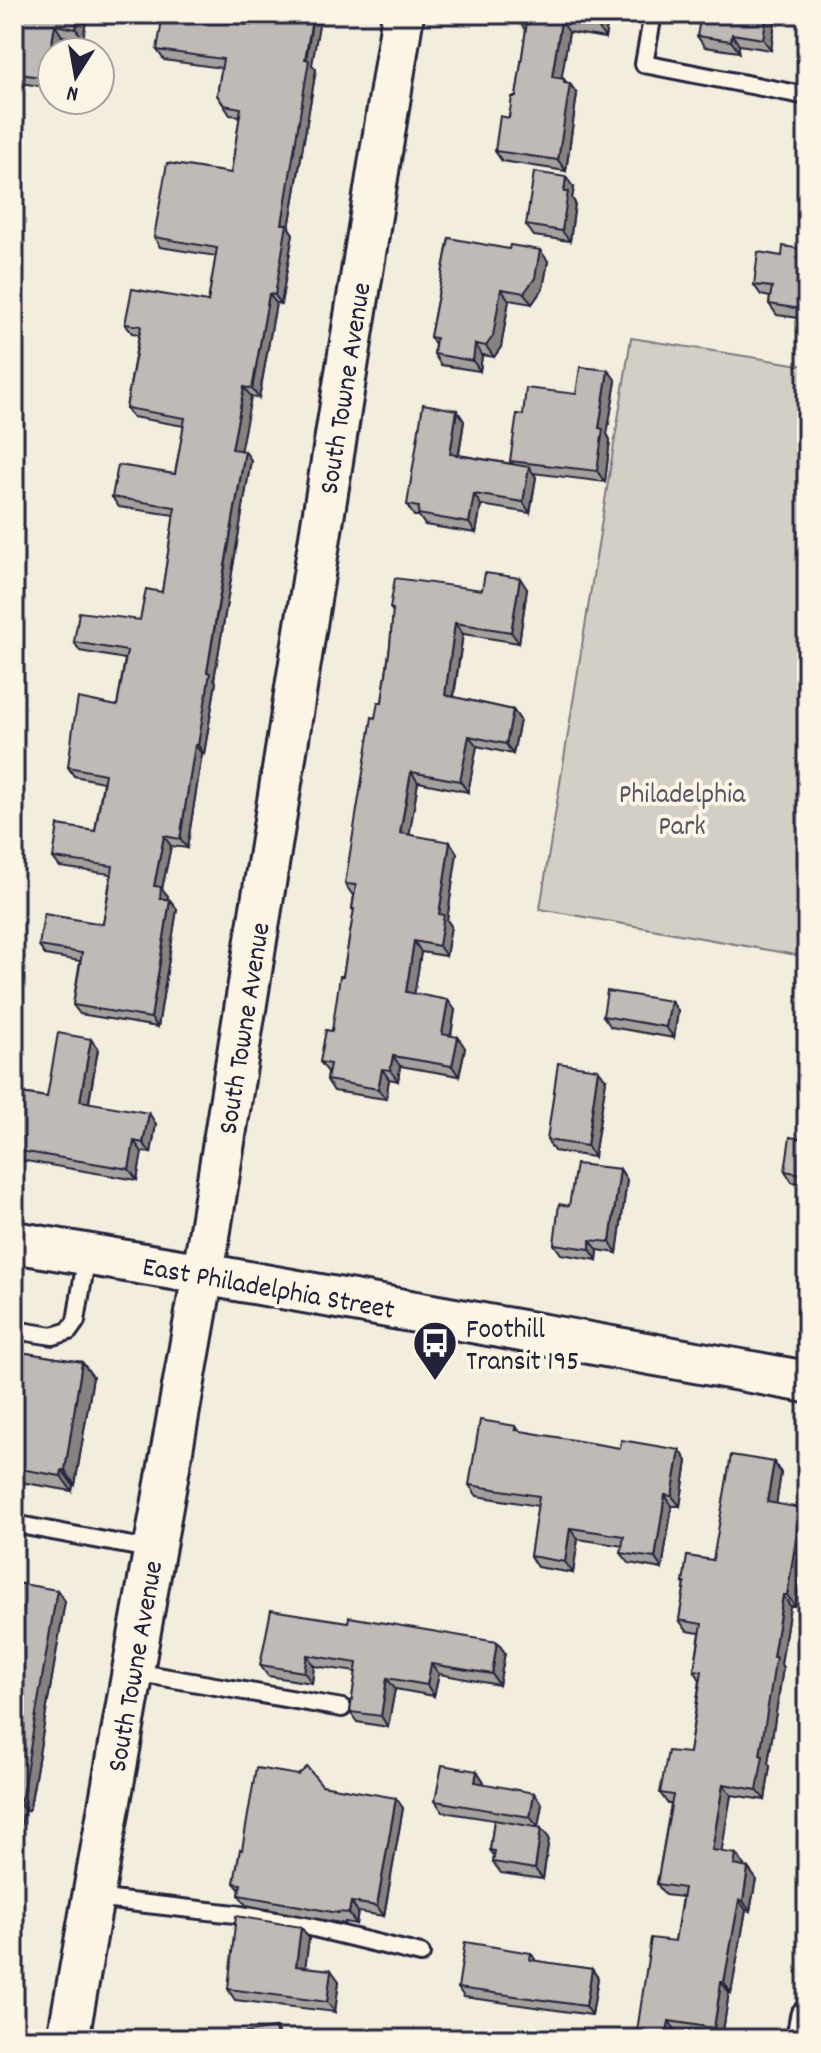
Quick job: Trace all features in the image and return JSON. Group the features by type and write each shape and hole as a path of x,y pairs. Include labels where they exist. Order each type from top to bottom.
{"street":[{"name":"South Towne Avenue","path":"68,2039 203,1274 403,14"},
{"name":"East Philadelphia Street","path":"14,1242 807,1382"},
{"path":"803,2039 807,2017"}],"lane":[{"path":"653,14 644,64 807,96"},
{"path":"14,1330 53,1336 69,1331 76,1321 87,1254"},
{"path":"14,1524 154,1550"},
{"path":"132,1672 342,1708"},
{"path":"92,1898 235,1914 310,1927 421,1954"}],"green space":[{"name":"Philadelphia Park","path":"631,338 807,366 807,957 540,909"}],"building":[{"path":"14,14 78,14 76,29 55,25 53,36 36,36 36,76 14,73"},
{"path":"163,14 250,25 252,14 313,14 305,59 309,60 282,224 287,224 275,295 269,294 252,389 244,387 232,449 245,451 207,672 210,673 198,745 195,745 180,839 164,836 154,886 161,887 160,898 170,900 151,1018 73,1005 82,953 39,946 44,914 103,924 113,866 53,858 58,825 95,831 105,774 68,767 78,698 117,706 127,651 74,642 79,612 140,620 146,589 162,592 175,507 112,497 118,465 175,474 185,418 126,408 141,326 125,324 132,289 208,302 217,248 154,237 167,163 231,173 241,108 224,105 217,95 223,59 157,50"},
{"path":"520,14 600,14 598,27 561,21 552,77 564,79 564,83 570,84 558,160 495,151 500,116 509,118 512,97 516,97 527,22 519,21"},
{"path":"701,14 767,14 763,39 732,34 731,41 697,36"},
{"path":"534,172 566,177 564,192 568,192 562,231 526,225"},
{"path":"449,238 509,249 510,245 540,250 535,278 524,293 501,289 493,336 486,346 475,344 473,361 434,354 436,338 430,337"},
{"path":"783,246 807,250 807,310 769,304 772,287 754,285 758,252 782,256"},
{"path":"580,367 608,370 599,428 603,429 597,471 510,461 517,414 523,415 526,388 576,394"},
{"path":"423,404 457,410 450,454 529,467 523,502 474,494 469,523 418,514 419,507 407,505"},
{"path":"485,573 520,578 511,632 455,623 445,695 513,710 506,744 469,736 460,781 411,772 400,833 450,842 439,914 444,915 439,946 414,941 406,992 448,1000 442,1034 458,1037 452,1066 393,1056 390,1070 382,1069 378,1089 327,1080 330,1064 320,1062 326,1030 332,1031 354,909 356,885 345,884 372,717 375,718 378,702 382,702 395,578 482,590"},
{"path":"607,991 671,1001 666,1027 603,1016"},
{"path":"58,1033 91,1039 80,1101 149,1113 143,1143 134,1141 129,1169 14,1150 14,1092 47,1097"},
{"path":"558,1063 598,1069 587,1146 547,1140"},
{"path":"790,1137 807,1140 807,1175 785,1171"},
{"path":"576,1164 620,1169 610,1242 590,1240 590,1249 554,1244 559,1204 569,1206"},
{"path":"14,1351 82,1362 65,1470 62,1470 61,1476 14,1468"},
{"path":"480,1420 516,1426 515,1430 620,1448 621,1440 680,1450 672,1496 665,1495 655,1558 621,1553 624,1536 570,1528 565,1562 530,1556 539,1496 469,1485"},
{"path":"731,1455 774,1462 767,1502 801,1508 773,1657 776,1657 757,1790 723,1784 712,1850 736,1854 734,1865 748,1868 743,1901 739,1900 714,2028 669,2021 666,2039 608,2039 609,2033 636,2038 651,1938 675,1941 684,1888 657,1884 673,1795 660,1793 668,1751 689,1753 702,1671 694,1670 702,1624 679,1620 683,1583 687,1556 713,1560"},
{"path":"17,1583 57,1590 22,1796 16,1800 14,1814 14,1597"},
{"path":"271,1610 348,1622 349,1617 497,1642 492,1674 431,1664 427,1685 387,1678 381,1716 350,1712 357,1663 307,1655 304,1672 260,1665"},
{"path":"442,1765 477,1771 475,1782 534,1793 530,1817 435,1801"},
{"path":"307,1767 322,1785 396,1798 377,1906 351,1902 349,1913 338,1913 239,1895 241,1884 234,1883 256,1768 298,1775"},
{"path":"494,1820 541,1828 535,1869 493,1862 495,1851 490,1850"},
{"path":"236,1916 301,1927 296,1966 331,1970 327,2002 228,1989"},
{"path":"465,1942 531,1953 530,1960 592,1969 586,2006 458,1988"},
{"path":"275,2028 277,2039 236,2039 236,2034"}],"place":[{"name":"Foothill Transit 195","path":"435,1382"}]}
